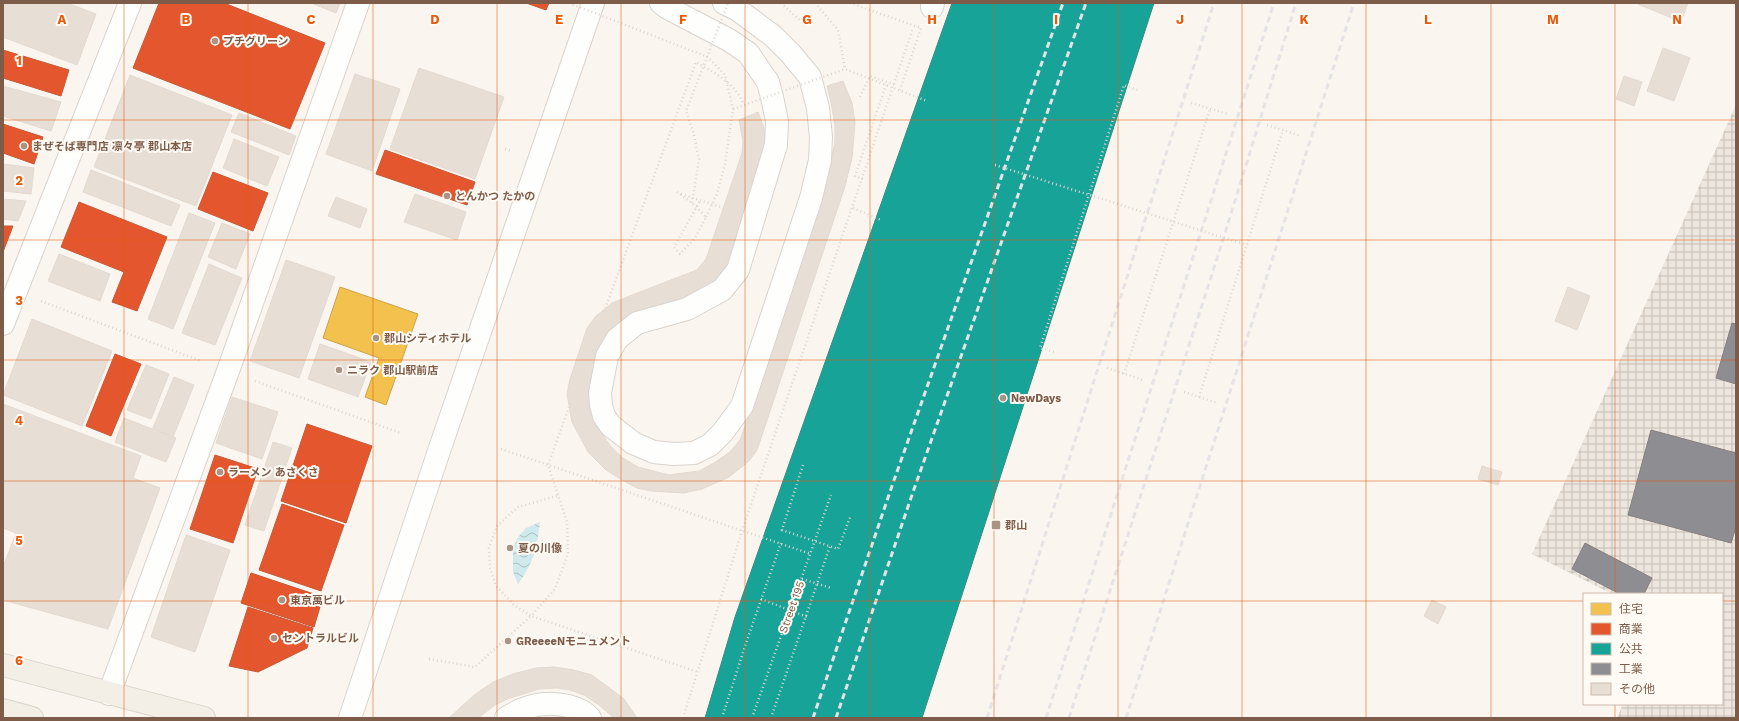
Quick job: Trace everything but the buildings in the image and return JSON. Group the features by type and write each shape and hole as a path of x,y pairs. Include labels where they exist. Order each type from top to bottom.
{"main road":[{"path":"3,666 204,718"},
{"path":"3,710 32,718"}],"street":[{"path":"3,324 130,3"},
{"path":"109,694 228,371 358,3"},
{"path":"350,718 440,448 593,3"},
{"path":"661,3 729,40 748,53 768,82 777,121 776,145 738,270 722,290 687,309 637,323 617,339 607,356 600,393 604,416 610,425 633,443 654,452 674,454 694,453 710,445 723,432 742,406 811,198 820,160 822,137 819,115 810,78 791,54 773,36 738,10 724,3"},
{"path":"506,718 518,711 543,704 577,708 590,718"}],"path":[{"path":"569,3 708,57 725,75 733,109 725,164 717,194 706,217 695,238 680,254 674,247 700,201"},
{"path":"692,203 699,159 693,131 686,111 728,3"},
{"path":"815,3 838,30 845,69"},
{"path":"850,3 921,28 900,91"},
{"path":"684,718 742,531 895,85 927,10"},
{"path":"603,315 696,62 718,75 739,93 744,106"},
{"path":"733,109 845,69 926,101"},
{"path":"867,78 860,98 870,76 895,85"},
{"path":"863,179 855,176 886,85"},
{"path":"1054,352 1040,348 1089,194 1124,85 1138,90"},
{"path":"1191,103 1228,114"},
{"path":"1124,374 1210,109"},
{"path":"1267,126 1301,136"},
{"path":"1199,397 1283,130"},
{"path":"505,149 512,152 513,147"},
{"path":"995,164 1247,245"},
{"path":"706,217 692,203 677,192 700,201 731,210"},
{"path":"853,208 881,220"},
{"path":"1107,368 1143,380"},
{"path":"1184,392 1217,403"},
{"path":"429,659 475,667 531,616 555,589 568,554 567,522 557,496 548,465 573,398"},
{"path":"501,449 812,554"},
{"path":"803,465 782,530 838,549 851,515"},
{"name":"Street 195","path":"752,718 812,554 831,495"},
{"path":"557,496 518,507 497,526 489,548 490,568 496,586 514,605 531,616 698,672"},
{"path":"722,718 781,543"},
{"path":"771,718 807,617 830,546"},
{"path":"802,579 831,588"},
{"path":"761,600 807,617"}],"shaded area":[{"path":"1736,105 1736,718 1617,718 1623,705 1723,705 1723,593 1610,593 1532,554"}],"water":[{"path":"540,522 538,540 534,554 528,569 518,584 513,572 513,548 518,537 526,528"}],"railway":[{"path":"813,718 892,486 1063,3"},
{"path":"836,718 913,492 1086,3"},
{"path":"987,718 1214,3"},
{"path":"1046,718 1274,3"},
{"path":"1069,718 1221,246 1296,3"},
{"path":"1126,718 1354,3"}],"place":[{"name":"プチグリーン","path":"215,41"},
{"name":"まぜそば専門店 凛々亭 郡山本店","path":"24,146"},
{"name":"とんかつ たかの","path":"447,196"},
{"name":"郡山シティホテル","path":"376,338"},
{"name":"ニラク 郡山駅前店","path":"339,370"},
{"name":"NewDays","path":"1003,398"},
{"name":"ラーメン あさくさ","path":"220,472"},
{"name":"郡山","path":"996,525"},
{"name":"夏の川像","path":"510,548"},
{"name":"東京萬ビル","path":"282,600"},
{"name":"セントラルビル","path":"274,638"},
{"name":"GReeeeNモニュメント","path":"508,641"}]}
